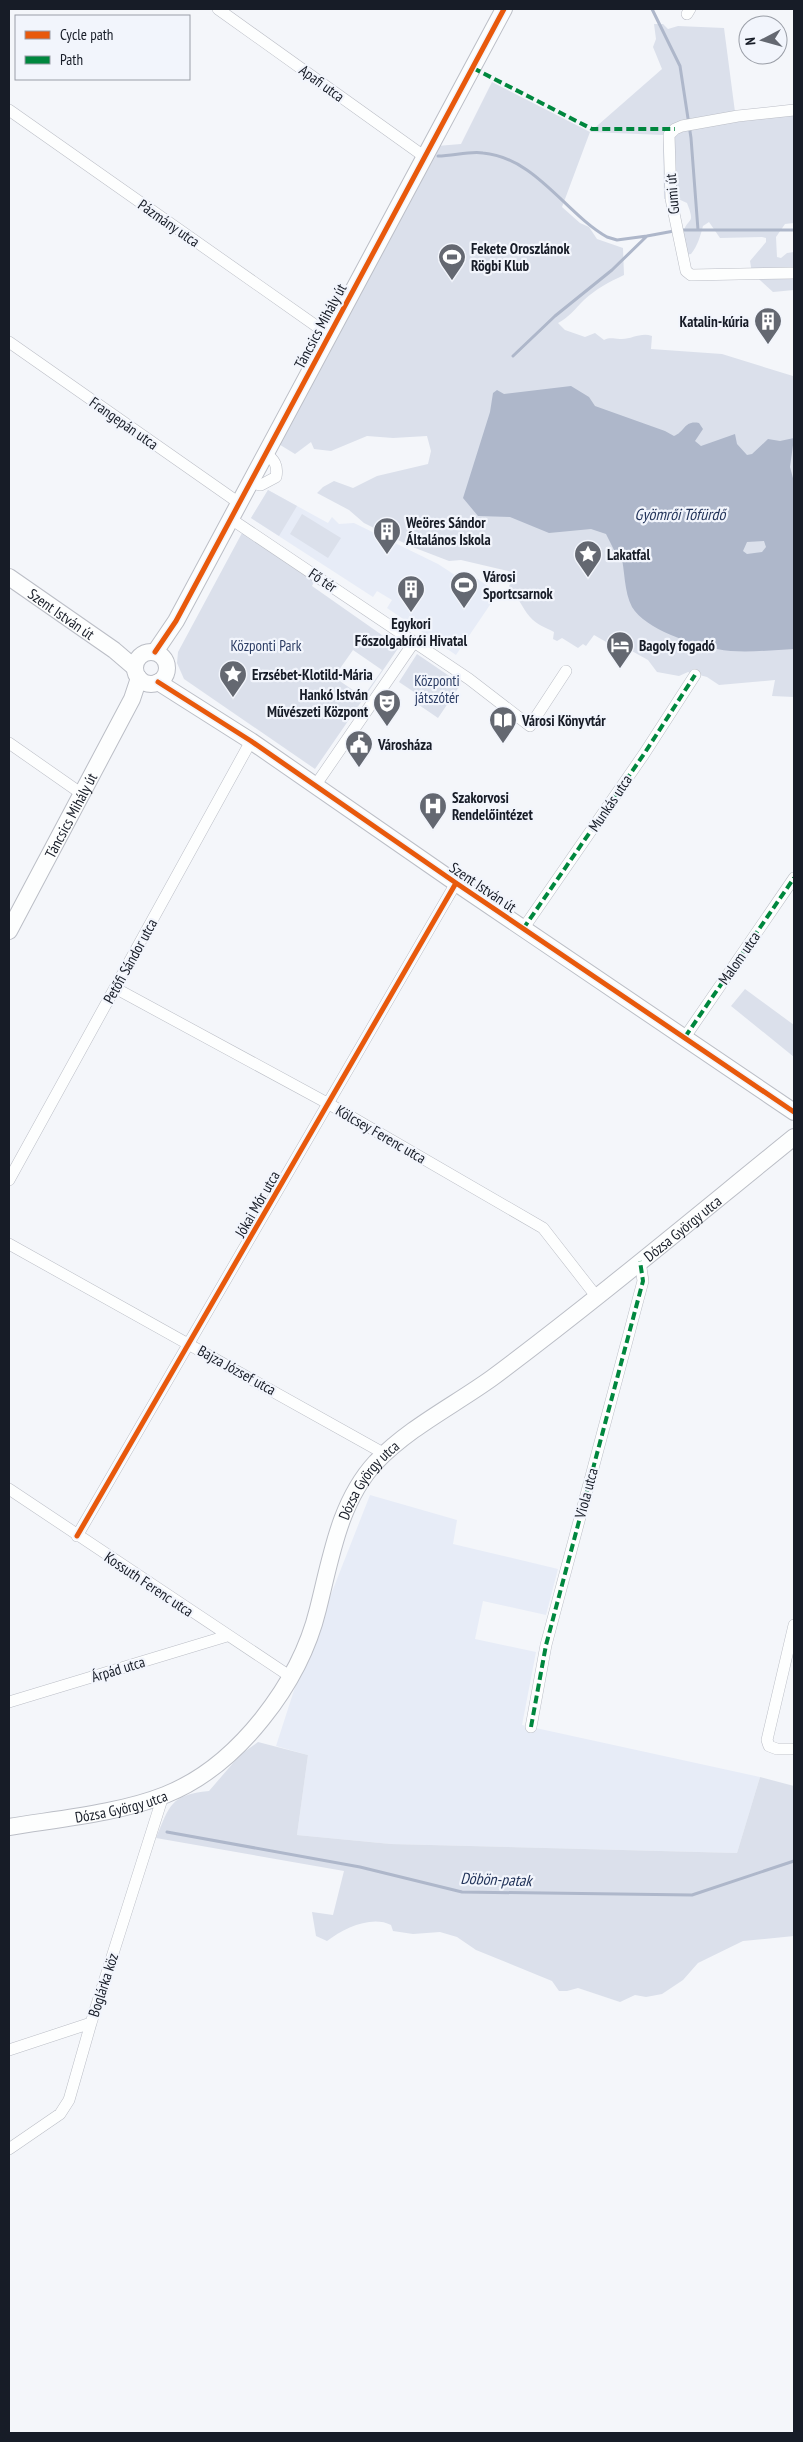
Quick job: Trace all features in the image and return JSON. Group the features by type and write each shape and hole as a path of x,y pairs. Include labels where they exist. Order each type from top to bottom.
{"street":[{"name":"Apafi utca","path":"218,9 425,157"},
{"name":"Táncsics Mihály út","path":"9,931 504,9"},
{"name":"Pázmány utca","path":"9,110 329,335"},
{"name":"Gumi út","path":"794,110 738,116 682,126 675,129 669,135 671,200 686,271 691,275 794,273"},
{"name":"Frangepán utca","path":"9,342 239,504"},
{"name":"Fő tér","path":"231,519 469,679 530,726 566,671"},
{"name":"Szent István út","path":"9,576 114,650 151,669 181,695 794,1112"},
{"path":"315,786 414,642"},
{"name":"Munkás utca","path":"523,928 644,754 695,675"},
{"name":"Petőfi Sándor utca","path":"9,1180 251,741"},
{"path":"9,743 82,794"},
{"name":"Malom utca","path":"685,1037 794,878"},
{"name":"Jókai Mór utca","path":"77,1536 456,883"},
{"name":"Kölcsey Ferenc utca","path":"115,988 329,1104 543,1228 596,1296"},
{"name":"Dózsa György utca","path":"9,1827 142,1802 163,1796 181,1788 214,1767 255,1726 291,1677 314,1627 338,1531 348,1504 362,1480 385,1454 410,1433 491,1379 794,1138"},
{"name":"Bajza József utca","path":"9,1244 385,1454"},
{"name":"Viola utca","path":"531,1727 546,1644 643,1281 640,1261"},
{"name":"Kossuth Ferenc utca","path":"9,1489 291,1677"},
{"path":"794,1625 767,1740 769,1746 777,1749 794,1749"},
{"name":"Árpád utca","path":"9,1702 227,1636"},
{"name":"Boglárka köz","path":"9,2149 60,2114 69,2100 91,2022 163,1796"},
{"path":"9,2050 91,2022"}],"shaded area":[{"path":"268,490 328,523 332,517 339,524 354,523 438,564 461,579 466,571 498,593 456,655 387,608 392,600 377,591 373,597 251,518"},
{"path":"370,1495 457,1520 453,1544 558,1569 546,1615 483,1601 475,1639 536,1652 522,1725 760,1777 737,1853 391,1844 297,1835 308,1755 276,1746 297,1681"}],"green space":[{"path":"654,24 663,24 668,29 678,26 724,28 735,112 794,115 794,223 785,224 776,237 777,257 781,258 787,253 794,252 794,290 773,292 752,273 750,261 766,242 766,238 720,238 709,222 703,226 697,244 691,254 684,255 683,233 691,215 687,203 676,198 664,199 663,135 590,132 662,69 653,47 656,39"},
{"path":"492,82 590,132 562,207 580,223 589,227 597,239 623,248 624,275 593,292 558,323 565,330 585,337 595,333 604,340 648,335 652,336 651,349 722,354 793,376 794,374 794,697 772,696 775,680 719,685 707,677 688,672 679,676 657,672 648,660 630,650 622,651 594,635 586,646 583,644 578,648 562,638 557,641 553,639 554,632 538,624 530,617 509,586 517,573 461,560 449,561 410,546 364,523 349,510 317,493 334,481 353,488 377,476 428,464 431,451 427,436 393,438 367,436 331,451 314,449 311,442 295,454 277,443 437,146 461,144"},
{"path":"268,490 297,506 279,536 251,518"},
{"path":"302,514 341,538 328,558 290,534"},
{"name":"Központi Park","path":"242,533 315,580 312,586 399,647 315,769 184,679 177,663 178,652","holes":["353,650 382,670 363,697 334,677"]},
{"name":"Központi játszótér","path":"417,654 461,684 438,718 419,705 423,698 399,682"},
{"path":"745,989 794,1025 794,1057 731,1006"},
{"path":"258,1742 308,1755 297,1835 391,1844 737,1853 760,1777 794,1786 794,1936 743,1941 698,1963 683,1980 662,1994 646,1997 635,1995 620,2002 578,1988 559,1991 552,1981 476,1950 457,1937 440,1932 413,1934 393,1931 391,1925 375,1921 358,1924 327,1941 316,1936 312,1912 333,1915 344,1871 156,1838 173,1804 186,1795 209,1791 240,1755"}],"water":[{"name":"Gyömrői Tófürdő","path":"571,386 589,397 595,406 674,436 690,423 699,423 703,429 695,441 701,446 735,434 737,444 747,455 752,454 768,439 780,441 794,438 790,467 794,482 794,649 726,650 695,644 670,635 647,622 632,607 626,588 621,554 616,554 606,534 591,529 549,533 510,517 478,516 463,498 490,412 493,393 497,390 504,394","holes":["764,541 766,547 762,552 747,554 743,551 747,542"]}],"waterway":[{"path":"652,9 680,66 691,138 698,230"},
{"path":"438,156 483,153 502,157 534,175 592,227 607,237 617,240 647,236"},
{"path":"680,230 794,230"},
{"path":"513,356 555,316 612,270 647,236 674,231"},
{"name":"Döbön-patak","path":"167,1832 360,1867 462,1892 692,1895 794,1861"}],"marked path":[{"path":"473,68 592,129 675,129"},
{"path":"523,929 644,754 695,675"},
{"path":"685,1037 794,878"},
{"path":"531,1727 546,1645 643,1281 640,1261"}],"cycle path":[{"path":"155,652 176,621 504,9"},
{"path":"158,682 251,741 456,883 794,1112"},
{"path":"77,1536 456,883"}],"place":[{"name":"Fekete Oroszlánok Rögbi Klub","path":"452,281"},
{"name":"Katalin-kúria","path":"768,345"},
{"name":"Weöres Sándor Általános Iskola","path":"387,555"},
{"name":"Lakatfal","path":"588,578"},
{"name":"Városi Sportcsarnok","path":"464,609"},
{"name":"Egykori Főszolgabírói Hivatal","path":"411,613"},
{"name":"Bagoly fogadó","path":"620,669"},
{"name":"Erzsébet-Klotild-Mária","path":"233,698"},
{"name":"Hankó István Művészeti Központ","path":"387,727"},
{"name":"Városi Könyvtár","path":"503,744"},
{"name":"Városháza","path":"359,768"},
{"name":"Szakorvosi Rendelőintézet","path":"433,830"}]}
